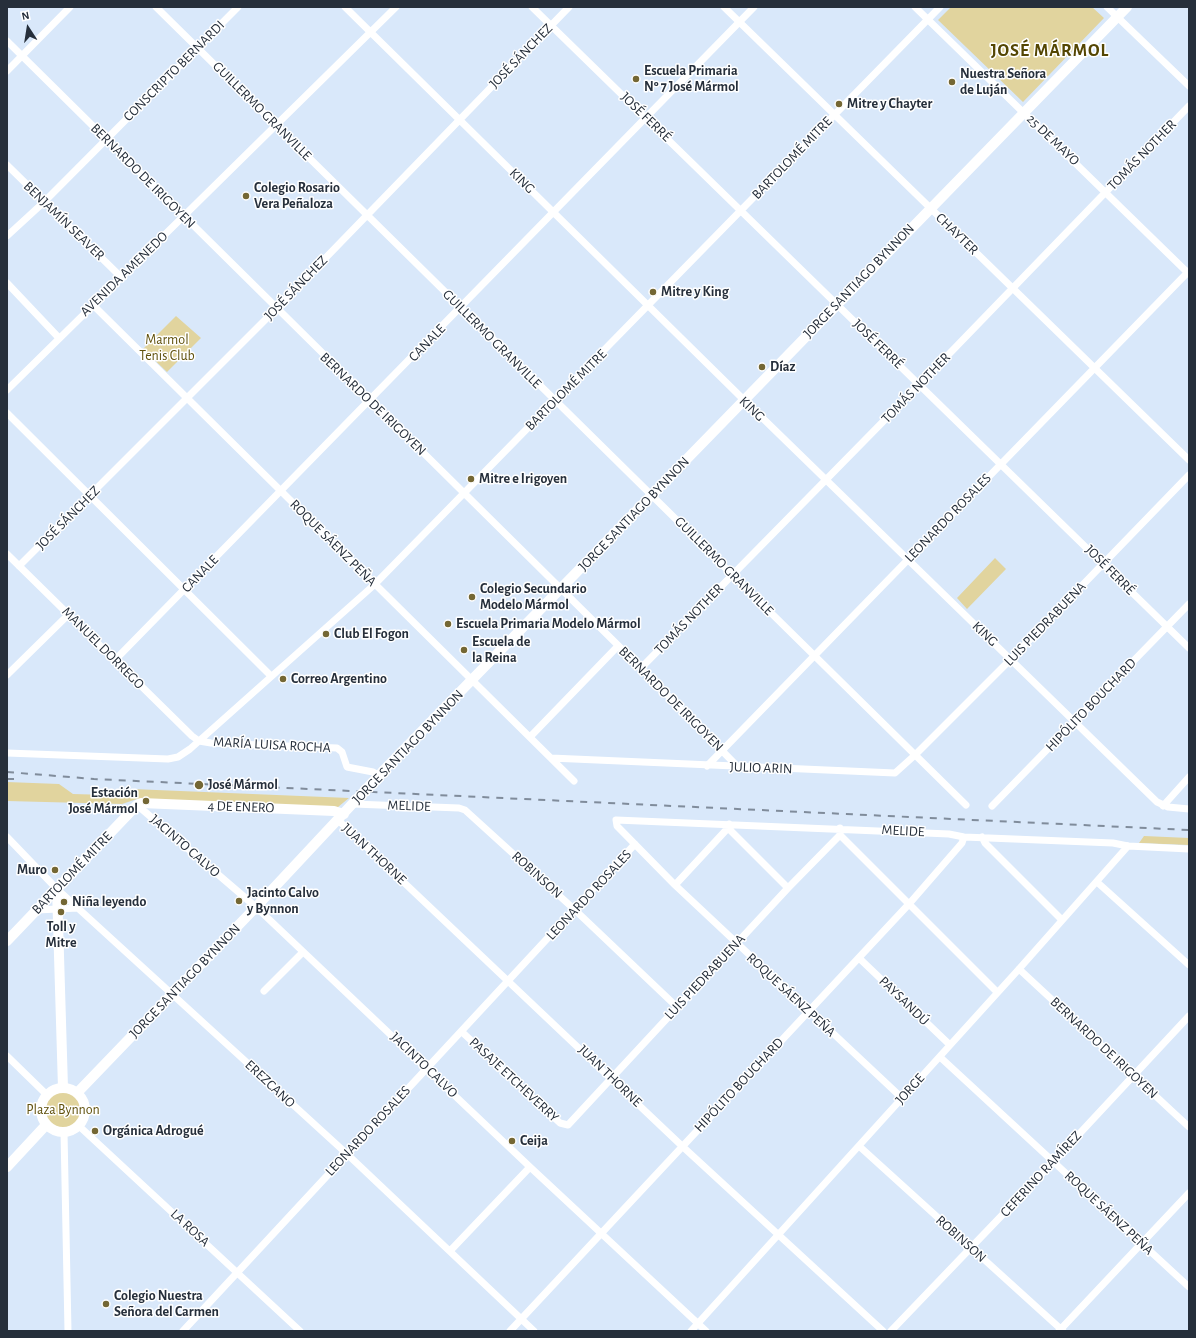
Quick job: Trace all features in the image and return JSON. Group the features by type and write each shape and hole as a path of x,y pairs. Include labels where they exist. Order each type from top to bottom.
{"street":[{"path":"7,71 70,7"},
{"name":"GUILLERMO GRANVILLE","path":"156,7 275,126 368,215 460,308 815,655 966,805"},
{"name":"CONSCRIPTO BERNARDI","path":"7,236 44,202 238,7"},
{"name":"KING","path":"345,7 744,400 1163,806"},
{"name":"AVENIDA AMENEDO","path":"7,390 396,7"},
{"name":"JOSÉ FERRÉ","path":"532,7 920,384 1000,464 1104,563 1189,648"},
{"name":"JOSÉ SÁNCHEZ","path":"19,566 276,309 569,7"},
{"name":"CHAYTER","path":"724,7 1189,460"},
{"name":"CANALE","path":"115,660 754,7"},
{"name":"25 DE MAYO","path":"915,7 1189,272"},
{"name":"BARTOLOMÉ MITRE","path":"7,753 168,759 178,758 200,741 374,585 940,7"},
{"path":"1107,7 1189,86"},
{"name":"JORGE SANTIAGO BYNNON","path":"77,1093 256,907 379,776 1127,7"},
{"name":"BERNARDO DE IRIGOYEN","path":"7,41 276,309 641,668 738,767"},
{"name":"TOMÁS NOTHER","path":"641,668 920,384 1189,106"},
{"name":"BENJAMÍN SEAVER","path":"7,165 121,277"},
{"name":"LEONARDO ROSALES","path":"707,766 908,558 1189,272"},
{"path":"7,283 59,338"},
{"name":"ROQUE SÁENZ PEÑA","path":"93,305 374,585 574,781"},
{"path":"7,413 185,588 271,676"},
{"name":"LUIS PIEDRABUENA","path":"898,772 1011,659 1189,475"},
{"name":"MANUEL DORREGO","path":"7,554 192,736 200,741"},
{"name":"HIPÓLITO BOUCHARD","path":"992,806 1189,604"},
{"path":"7,676 69,614"},
{"path":"530,737 618,646"},
{"name":"MARÍA LUISA ROCHA","path":"200,741 211,743 337,748 342,752 347,767 373,772 379,776"},
{"name":"JULIO ARIN","path":"551,758 891,774 898,772"},
{"path":"1163,806 1189,777"},
{"name":"4 DE ENERO","path":"137,805 141,803 319,811 341,817"},
{"name":"MELIDE","path":"353,804 459,808 465,810"},
{"name":"BARTOLOMÉ MITRE","path":"7,941 137,805"},
{"name":"JACINTO CALVO","path":"137,805 256,907 530,1167 706,1331"},
{"path":"1163,806 1189,809"},
{"name":"ROBINSON","path":"465,810 575,910 677,1007"},
{"name":"JUAN THORNE","path":"341,817 509,981 682,1146 883,1331"},
{"name":"ROQUE SÁENZ PEÑA","path":"616,820 618,826 675,885 902,1098"},
{"name":"MELIDE","path":"616,820 840,832 949,834 964,837 1113,843 1128,846 1189,849"},
{"path":"675,885 728,826 788,888"},
{"path":"840,832 997,992"},
{"name":"LUIS PIEDRABUENA","path":"568,1125 840,832"},
{"name":"EREZCANO","path":"7,837 57,889 347,1154 534,1331"},
{"name":"HIPÓLITO BOUCHARD","path":"510,1331 909,904 962,843 964,837"},
{"path":"982,837 985,843 1062,920"},
{"name":"LEONARDO ROSALES","path":"183,1331 635,844"},
{"name":"JORGE","path":"691,1331 940,1057 1128,846"},
{"path":"1097,882 1189,965"},
{"path":"57,889 63,1088"},
{"path":"37,910 78,908"},
{"path":"264,991 303,952"},
{"name":"PAYSANDÚ","path":"859,958 950,1045"},
{"name":"BERNARDO DE IRIGOYEN","path":"1019,969 1189,1127"},
{"name":"CEFERINO RAMÍREZ","path":"892,1331 1054,1162 1189,1016"},
{"name":"PASAJE ETCHEVERRY","path":"462,1032 560,1123 568,1125"},
{"path":"7,1056 47,1095"},
{"name":"ROQUE SÁENZ PEÑA","path":"940,1057 1189,1287"},
{"path":"63,1088 77,1093 85,1106 83,1120 73,1130 64,1132 52,1130 43,1120 41,1107 47,1095 51,1091 63,1088"},
{"path":"7,1168 46,1125"},
{"name":"LA ROSA","path":"78,1126 300,1331"},
{"path":"64,1132 68,1331"},
{"name":"ROBINSON","path":"859,1146 1061,1330"},
{"path":"450,1252 530,1167"},
{"path":"1061,1330 1189,1193"}],"green space":[{"path":"951,7 1092,7 1104,18 1023,102 938,20"},
{"name":"Marmol Tenis Club","path":"176,316 201,338 167,372 143,349"},
{"path":"995,558 1006,569 967,609 957,598"},
{"path":"7,782 59,784 73,794 108,795 132,789 349,798 338,807 137,799 122,804 7,801"},
{"path":"1144,836 1189,838 1189,845 1139,843"},
{"name":"Plaza Bynnon","path":"59,1091 67,1091 77,1096 81,1103 81,1117 77,1124 67,1129 59,1129 49,1124 47,1121 44,1114 44,1106 49,1096 52,1094"}],"railway":[{"path":"7,772 94,779 1189,830"},
{"path":"7,779 19,779"}],"place":[{"name":"Escuela Primaria Nº 7 José Mármol","path":"636,79"},
{"name":"Nuestra Señora de Luján","path":"952,82"},
{"name":"Mitre y Chayter","path":"839,104"},
{"name":"Colegio Rosario Vera Peñaloza","path":"246,196"},
{"name":"Mitre y King","path":"653,292"},
{"name":"Díaz","path":"762,367"},
{"name":"Mitre e Irigoyen","path":"471,479"},
{"name":"Colegio Secundario Modelo Mármol","path":"472,597"},
{"name":"Escuela Primaria Modelo Mármol","path":"448,624"},
{"name":"Club El Fogon","path":"326,634"},
{"name":"Escuela de la Reina","path":"464,650"},
{"name":"Correo Argentino","path":"283,679"},
{"name":"José Mármol","path":"199,785"},
{"name":"Estación José Mármol","path":"146,801"},
{"name":"Muro","path":"55,870"},
{"name":"Jacinto Calvo y Bynnon","path":"239,901"},
{"name":"Niña leyendo","path":"64,902"},
{"name":"Toll y Mitre","path":"61,912"},
{"name":"Orgánica Adrogué","path":"95,1131"},
{"name":"Ceija","path":"512,1141"},
{"name":"Colegio Nuestra Señora del Carmen","path":"106,1304"}],"district":[{"name":"JOSÉ MÁRMOL","path":"1050,51"}]}
